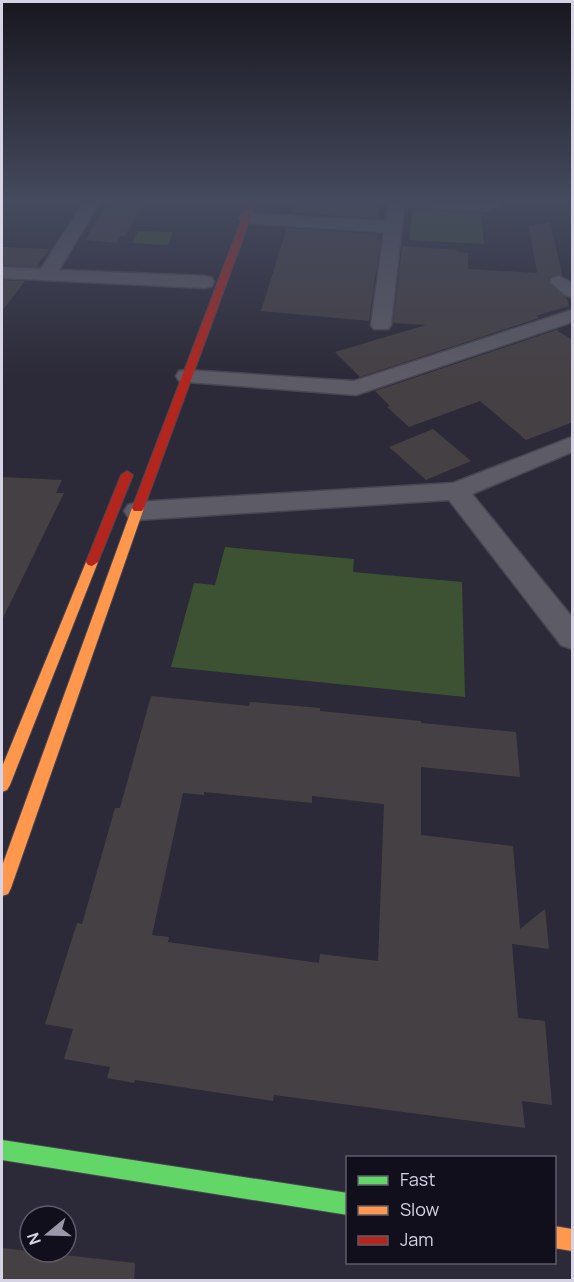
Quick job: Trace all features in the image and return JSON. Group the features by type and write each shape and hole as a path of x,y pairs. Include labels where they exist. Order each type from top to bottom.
{"street":[{"path":"47,275 56,260"},
{"path":"2,888 137,511 231,260"},
{"path":"381,325 389,260"},
{"path":"2,273 205,282"},
{"path":"188,376 356,388 573,316"},
{"path":"137,511 456,491 573,444"},
{"path":"2,785 134,460"},
{"path":"456,491 573,638"},
{"path":"2,1150 346,1204"},
{"path":"556,1237 573,1240"}],"green space":[{"path":"225,547 354,559 353,572 462,582 465,697 171,667 194,583 215,585"}],"building":[{"path":"2,260 42,260 36,267 2,265"},
{"path":"277,260 378,260 369,321 261,311"},
{"path":"400,260 468,260 468,269 537,273 535,260 559,260 562,275 551,276 548,282 567,298 569,306 360,377 335,352 426,325 393,323"},
{"path":"2,280 25,281 2,311"},
{"path":"556,330 573,340 573,422 526,440 480,401 409,427 387,407 390,406 375,391"},
{"path":"433,429 471,461 426,480 389,447"},
{"path":"2,477 62,480 56,493 64,493 2,620"},
{"path":"151,696 249,706 250,702 320,708 320,711 516,732 520,777 421,767 421,835 513,846 520,929 545,909 549,949 512,944 518,1018 545,1021 552,1105 522,1101 525,1128 274,1095 273,1101 135,1080 134,1083 107,1078 110,1067 64,1059 73,1029 45,1024 77,923 82,924 115,808 120,808","holes":["204,792 312,803 312,796 384,804 378,961 320,954 319,963 168,942 169,937 152,935 183,793 204,795"]},
{"path":"2,1248 18,1250 18,1264 78,1264 78,1257 135,1263 134,1281 2,1281"}],"traffic: fast":[{"path":"2,1150 346,1204"}],"traffic: slow":[{"path":"2,888 138,508"},
{"path":"2,785 92,562"},
{"path":"556,1237 572,1240"}],"traffic: jam":[{"path":"138,508 231,260"},
{"path":"92,562 127,475"}]}
